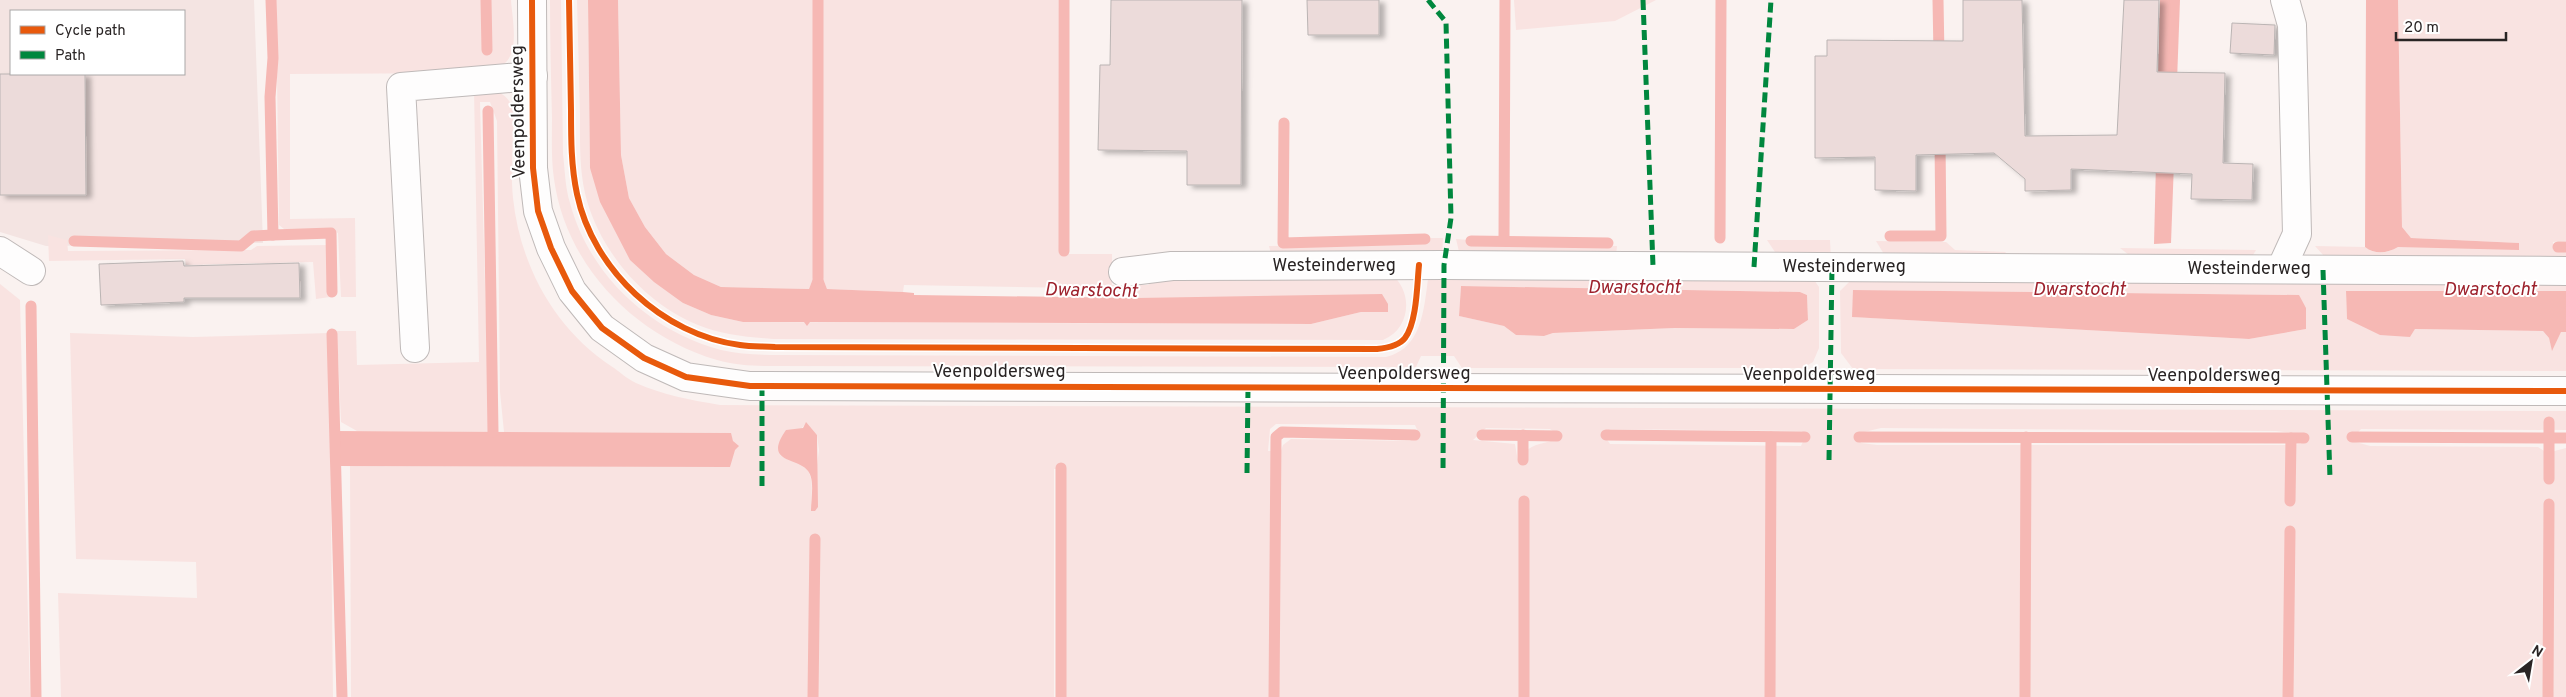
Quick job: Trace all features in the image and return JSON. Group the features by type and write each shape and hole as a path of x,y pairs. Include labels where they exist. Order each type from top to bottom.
{"street":[{"name":"Veenpoldersweg","path":"532,0 533,168 538,211 551,248 572,290 602,328 644,358 686,377 750,386 2566,391"},
{"path":"2281,269 2297,234 2292,25 2284,0"},
{"path":"415,348 401,86 533,76"},
{"path":"0,251 31,271"},
{"name":"Westeinderweg","path":"1123,272 1172,266 1436,265 2566,271"}],"shaded area":[{"path":"0,0 254,0 263,243 46,246 0,232"},
{"path":"276,0 511,0 514,43 509,58 504,64 497,67 474,73 290,74 290,219 355,218 356,297 341,297 338,233 330,229 284,229 279,225"},
{"path":"550,0 561,0 563,154 568,197 579,229 591,253 607,276 647,314 670,329 695,341 721,350 770,355 1386,357 1399,352 1408,345 1415,335 1423,311 1429,272 1810,274 1819,287 1819,348 1813,362 1803,368 1462,368 1454,356 1421,356 1416,367 755,366 717,360 687,349 659,334 633,315 609,293 589,268 573,241 561,211 553,171","holes":["1461,286 1800,292 1807,295 1808,320 1794,329 1675,328 1553,333 1544,336 1516,335 1504,326 1459,316"]},
{"path":"577,0 588,0 590,168 683,303 711,315 743,322 1311,324 1361,312 1388,312 1137,298 1136,289 904,285 903,292 827,289 818,265 809,289 721,287 694,275 666,254 645,227 629,198 621,155 618,0 1058,0 1059,254 1112,254 1112,285 1148,285 1161,275 1390,273 1398,281 1406,299 1404,319 1392,335 1383,340 773,339 726,333 698,325 679,316 644,291 615,258 594,221 584,190 581,169"},
{"path":"588,0 618,0 621,155 629,198 645,227 666,254 694,275 721,287 809,289 818,265 827,289 903,292 914,293 914,295 1137,298 1382,294 1388,304 1388,312 1361,312 1311,324 810,322 807,326 804,322 743,322 711,315 683,303 654,282 630,260 600,202 590,168"},
{"path":"1514,0 1656,0 1615,21 1516,30"},
{"path":"2160,0 2180,0 2171,243 2154,244"},
{"path":"2366,0 2398,0 2402,227 2411,238 2519,243 2519,250 2398,247 2382,252 2369,250 2365,247"},
{"path":"2398,0 2566,0 2566,241 2553,242 2553,250 2566,250 2566,265 2324,256 2315,246 2365,247 2369,250 2382,252 2398,247 2519,243 2411,238 2402,227"},
{"path":"474,90 497,92 505,96 513,107 512,187 517,223 532,271 543,293 557,314 591,351 633,381 667,394 720,405 2566,411 2566,430 2361,429 2353,438 2356,442 2370,446 2538,447 2547,453 2566,448 2566,697 1066,697 1065,469 1054,469 1054,697 351,697 350,466 730,467 733,441 730,433 504,432 500,392 497,121 490,102 480,102 489,432 357,431 341,422 337,331 356,331 357,365 479,362","holes":["806,423 817,435 819,450 811,510 812,485 809,473 802,465 780,455","1276,424 1415,425 1419,434 1410,441 1291,439 1283,445 1281,451 1268,451 1270,429","1486,428 1550,429 1560,436 1527,450 1527,462 1518,462 1515,444 1473,440","1881,428 2276,431 2302,434 2304,438 2301,444 2286,445 1877,445 1861,443 1859,437 1864,432","1610,429 1802,431 1805,437 1801,446 1610,444 1604,435"]},
{"path":"48,235 67,240 68,251 251,250 257,246 327,245 330,297 316,299 313,262 186,265 185,259 49,261"},
{"path":"1431,238 1443,238 1442,257 1272,258 1269,246 1428,244"},
{"path":"1456,239 1469,240 1471,244 1617,246 1616,257 1460,256"},
{"path":"1767,240 1830,240 1831,259 1779,258"},
{"path":"1876,241 1946,242 1955,250 2006,252 2001,259 1887,259"},
{"path":"2120,248 2256,250 2249,262 2137,261"},
{"path":"1857,274 2566,280 2566,291 2346,291 2347,319 2410,337 2415,329 2543,331 2549,338 2552,350 2561,332 2566,332 2566,371 1853,369 1841,353 1840,291","holes":["1853,290 2299,295 2306,329 2249,339 1853,317"]},
{"path":"0,284 20,300 30,697 0,697"},
{"path":"1461,286 1800,292 1807,295 1808,320 1794,329 1675,328 1553,333 1544,336 1516,335 1504,326 1459,316"},
{"path":"1853,290 2299,295 2306,308 2306,329 2249,339 1852,317"},
{"path":"2346,291 2566,291 2566,332 2561,332 2552,351 2549,338 2543,331 2415,329 2410,337 2380,335 2347,319"},
{"path":"70,333 193,337 329,333 333,697 61,697 58,593 197,598 196,562 76,559"},
{"path":"806,422 817,435 818,507 815,511 811,511 812,484 808,471 785,458 778,449 786,430 803,428"},
{"path":"334,431 731,433 733,441 739,446 735,450 730,467 335,466"}],"building":[{"path":"1111,0 1242,0 1241,185 1187,185 1187,151 1098,150 1100,65 1110,65"},
{"path":"1307,0 1379,0 1379,35 1308,35"},
{"path":"1963,0 2022,0 2025,136 2117,135 2124,0 2159,0 2157,72 2225,73 2223,163 2253,164 2252,200 2191,199 2192,174 2071,169 2071,190 2025,191 2025,179 1994,153 1916,155 1916,191 1875,190 1875,157 1815,158 1815,56 1827,56 1827,40 1963,41"},
{"path":"2232,23 2275,25 2274,55 2230,53"},
{"path":"0,74 85,75 86,195 0,195"},
{"path":"183,261 184,266 299,263 300,298 184,298 184,302 101,305 99,264"}],"waterway":[{"path":"271,0 273,58 270,97 273,235 331,233 332,292"},
{"path":"486,0 487,50"},
{"path":"818,0 818,278"},
{"path":"1064,0 1064,251"},
{"path":"1504,240 1505,0"},
{"path":"1720,238 1721,0"},
{"path":"1938,0 1939,55"},
{"path":"488,111 493,432"},
{"path":"1284,123 1283,243 1425,239"},
{"path":"1890,236 1941,236 1940,141"},
{"path":"74,241 241,246 253,236 273,235"},
{"path":"1471,241 1608,243"},
{"path":"2558,247 2566,247"},
{"path":"31,306 36,697"},
{"path":"332,334 342,697"},
{"path":"2549,422 2549,479"},
{"path":"1274,697 1276,437 1282,432 1415,435"},
{"path":"1482,435 1557,436"},
{"path":"1523,435 1523,460"},
{"path":"1606,435 1805,437"},
{"path":"1770,697 1771,437"},
{"path":"1859,437 2304,438"},
{"path":"2025,697 2026,437"},
{"path":"2352,437 2566,438"},
{"path":"2290,501 2291,438"},
{"path":"1061,468 1061,697"},
{"path":"1524,501 1524,697"},
{"path":"2548,697 2549,504"},
{"path":"2288,697 2290,531"},
{"path":"813,697 815,539"}],"marked path":[{"path":"1428,0 1446,22 1451,218 1444,265 1443,473"},
{"path":"1643,0 1653,266"},
{"path":"1754,267 1771,0"},
{"path":"1829,460 1832,267"},
{"path":"2323,270 2330,478"},
{"path":"762,386 762,486"},
{"path":"1247,473 1248,388"}],"cycle path":[{"path":"532,0 533,168 538,211 551,248 572,291 602,328 644,358 686,377 750,386 2566,391"},
{"path":"569,0 572,162 577,194 585,222 598,248 615,273 636,294 659,313 684,328 712,339 744,346 775,347 1377,349 1400,343 1409,331 1416,303 1419,265"}],"water label":[{"name":"Dwarstocht","path":"1634,288"},
{"name":"Dwarstocht","path":"2079,290"},
{"name":"Dwarstocht","path":"2490,290"},
{"name":"Dwarstocht","path":"1091,291"}]}
